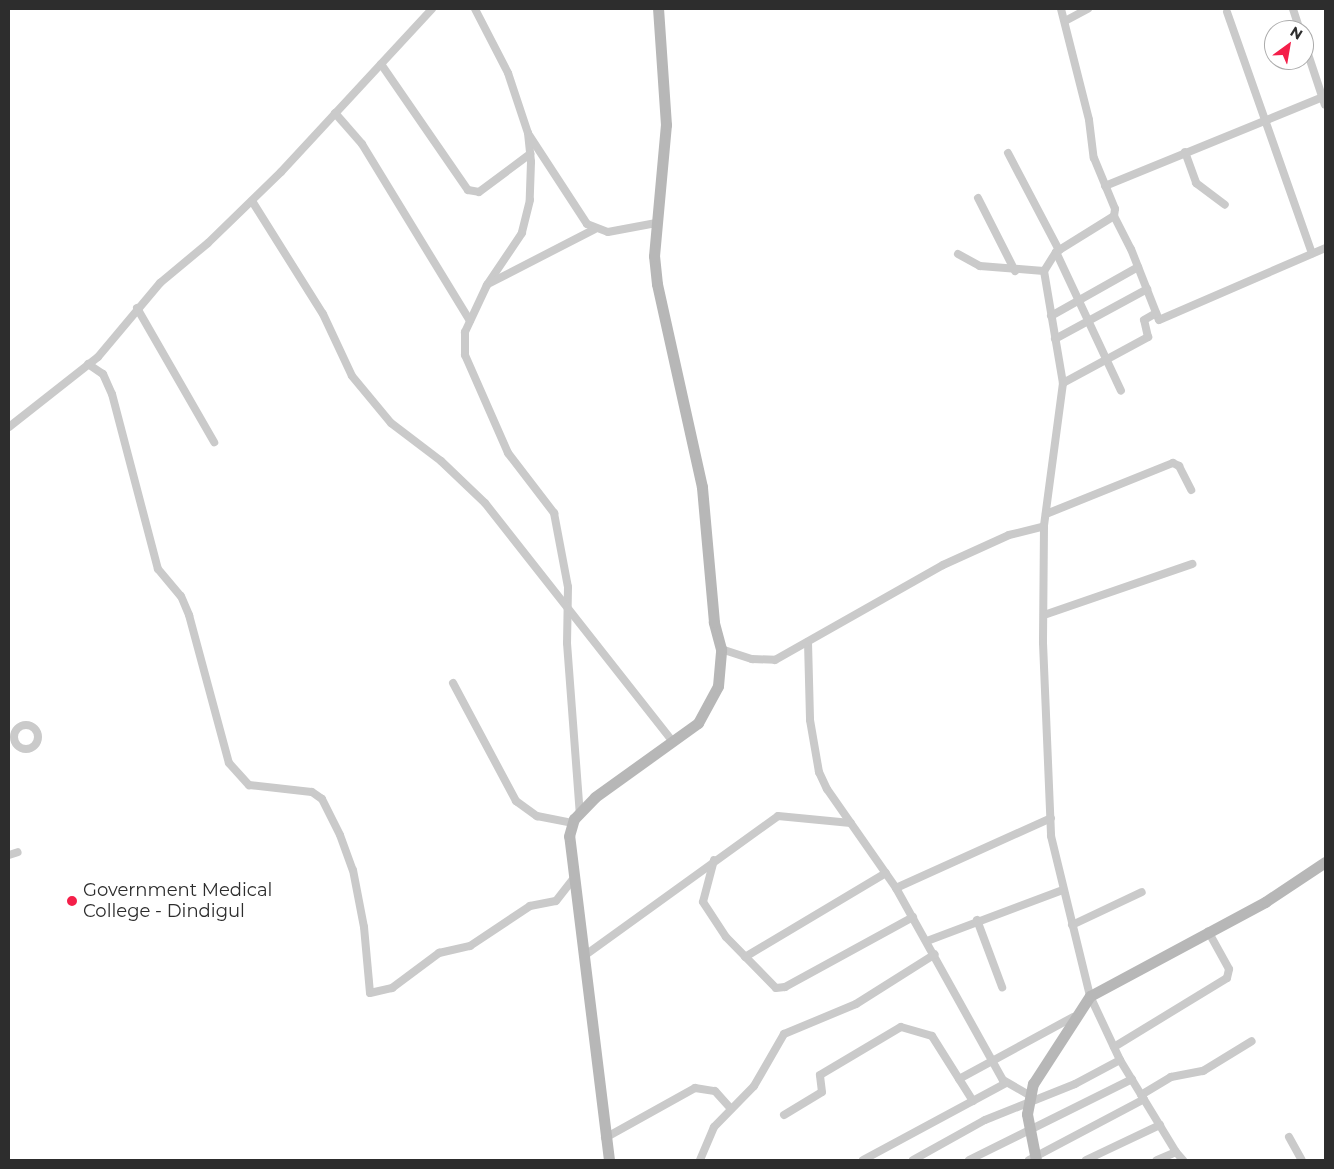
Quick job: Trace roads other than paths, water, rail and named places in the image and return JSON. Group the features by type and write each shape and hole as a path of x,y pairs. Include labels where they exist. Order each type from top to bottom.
{"street":[{"path":"9,427 98,357 137,308 160,283 252,201 432,9"},
{"path":"475,9 508,73 528,133 530,200 522,233 486,284 470,320 465,332 465,355 508,453 554,513 568,604 571,728 576,819"},
{"path":"608,1160 570,836 576,819 595,797 698,723 718,686 721,649 714,622 702,488 657,284 656,222 666,163 666,125 658,9"},
{"path":"1061,9 1089,120 1094,158 1115,209 1114,216 1138,267 1159,320 1325,248"},
{"path":"1065,21 1088,9"},
{"path":"1227,12 1266,118 1312,254"},
{"path":"381,64 468,190 479,192 530,154"},
{"path":"1105,186 1266,118 1324,99 1314,70"},
{"path":"335,113 362,144 470,320"},
{"path":"528,133 587,224 595,229 608,232 656,222"},
{"path":"1008,152 1058,251 1079,302 1121,391"},
{"path":"1185,152 1196,183 1225,205"},
{"path":"978,198 1015,271"},
{"path":"252,201 324,314 352,376 391,423 464,481 568,604 624,685 673,742"},
{"path":"1114,216 1058,251 1044,271 1063,383 1044,526 1044,615 1051,818 1063,890 1090,996 1120,1060 1176,1152 1183,1160"},
{"path":"486,284 595,229"},
{"path":"958,254 980,266 1015,271 1044,271"},
{"path":"1051,316 1079,302 1138,267"},
{"path":"1055,338 1147,289"},
{"path":"137,308 214,442"},
{"path":"1063,383 1148,337 1144,320 1156,313"},
{"path":"88,364 103,374 112,394 158,569 181,596 189,615 229,763 249,785 312,792 322,799 340,835 353,870 364,927 370,993 392,988 439,953 470,946 530,906 556,901 576,876"},
{"path":"1046,514 1173,464 1179,466 1191,490"},
{"path":"721,649 752,659 774,660 943,565 1009,535 1044,526"},
{"path":"1044,615 1192,564"},
{"path":"808,642 810,720 819,772 896,888 935,954 1006,1083 1031,1100"},
{"path":"453,683 516,801 536,816 576,819"},
{"path":"584,956 714,860 778,816 851,822"},
{"path":"896,888 1051,818"},
{"path":"9,855 18,852"},
{"path":"714,860 703,902 745,957 769,984 784,987 913,917"},
{"path":"1252,1041 1203,1071 1171,1077 1143,1097 1033,1159 1027,1114 1041,1067 1090,996 1265,902 1325,862"},
{"path":"745,957 886,873"},
{"path":"927,941 977,920 1063,890"},
{"path":"1072,926 1142,892"},
{"path":"977,920 1002,987"},
{"path":"1114,1047 1227,978 1229,969 1208,931"},
{"path":"700,1160 714,1127 754,1086 784,1034 856,1004 935,954"},
{"path":"959,1079 992,1059 1073,1018"},
{"path":"784,1115 822,1092 820,1075 901,1027 932,1036 973,1100"},
{"path":"913,1160 985,1120 1120,1060"},
{"path":"969,1160 1030,1127 1132,1080"},
{"path":"863,1160 1006,1083"},
{"path":"605,1138 695,1088 715,1091 731,1109"},
{"path":"1086,1160 1160,1125"},
{"path":"1289,1138 1302,1160"},
{"path":"1157,1160 1169,1158 1176,1152"}],"place":[{"name":"Government Medical College - Dindigul","path":"72,901"}]}
